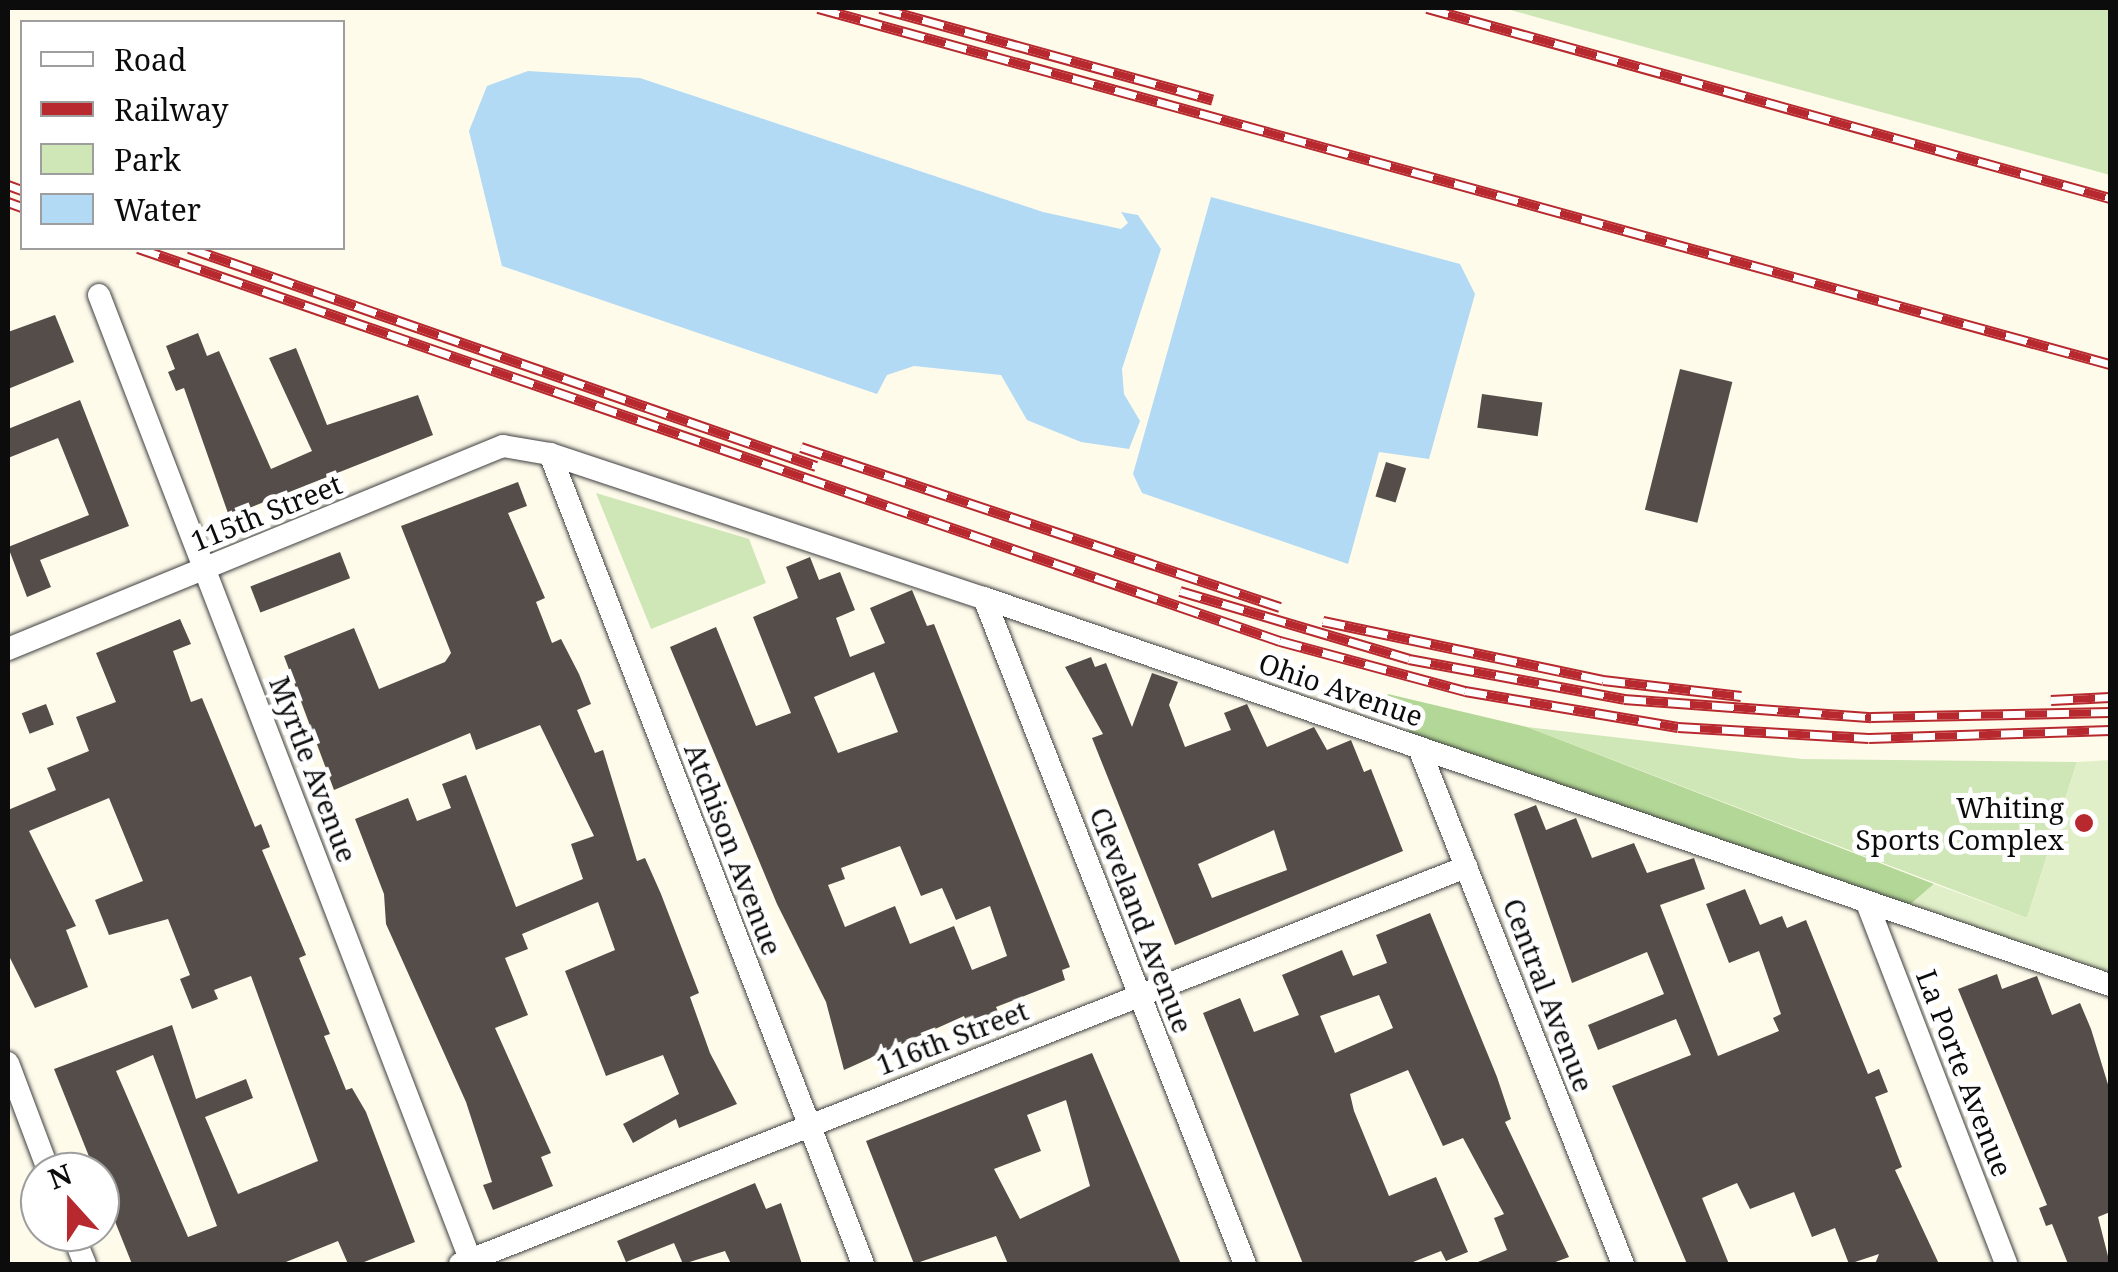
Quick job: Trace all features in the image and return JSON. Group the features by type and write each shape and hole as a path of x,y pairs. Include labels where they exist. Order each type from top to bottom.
{"street":[{"name":"Myrtle Avenue","path":"99,295 467,1263"},
{"name":"115th Street","path":"8,649 503,446 550,454"},
{"name":"Ohio Avenue","path":"550,454 984,598 2110,985"},
{"name":"Atchison Avenue","path":"550,454 864,1264"},
{"name":"Cleveland Avenue","path":"984,598 1245,1264"},
{"name":"Central Avenue","path":"1420,748 1623,1264"},
{"name":"116th Street","path":"467,1263 1466,867"},
{"name":"La Porte Avenue","path":"1867,903 2006,1264"},
{"path":"8,1063 42,1152"}],"green space":[{"path":"1503,8 2110,8 2110,175"},
{"path":"596,493 749,539 766,583 651,629"},
{"path":"1388,694 1527,727 1934,884 1904,910 1415,738 1383,702"},
{"path":"1527,727 1802,759 2077,762 2027,918"},
{"name":"Whiting Sports Complex","path":"2110,760 2110,976 1904,910 1934,884 2027,918 2077,762"}],"water":[{"path":"528,71 640,78 1043,212 1121,229 1128,223 1121,212 1138,215 1161,249 1122,369 1124,394 1140,421 1129,449 1081,442 1027,420 1001,375 914,366 887,375 877,394 502,266 469,131 487,86"},
{"path":"1211,197 1460,264 1475,294 1429,459 1379,452 1348,564 1142,493 1133,474"}],"building":[{"path":"55,315 74,362 8,389 8,332"},
{"path":"198,333 207,356 219,351 271,469 312,451 269,358 296,348 327,425 418,395 433,435 229,516 184,388 176,391 168,372 175,369 166,346"},
{"path":"1680,369 1732,382 1697,523 1645,510"},
{"path":"1482,394 1542,402 1538,436 1477,428"},
{"path":"80,400 129,526 40,560 51,587 27,597 8,547 89,515 58,438 8,458 8,429"},
{"path":"1386,462 1406,468 1396,503 1375,496"},
{"path":"518,482 527,506 508,513 545,598 536,602 552,643 561,639 579,674 591,704 577,710 595,753 603,750 637,861 645,858 661,894 699,993 690,997 710,1053 737,1104 679,1128 676,1119 633,1143 623,1124 679,1094 663,1055 606,1076 565,971 615,950 598,902 522,934 528,949 505,958 528,1015 495,1028 551,1153 541,1157 553,1186 493,1210 483,1185 492,1182 466,1102 386,924 384,894 355,819 408,798 417,821 451,808 442,784 466,775 516,907 583,879 571,844 594,836 540,725 476,750 470,733 334,790 284,656 354,628 379,689 445,662 451,653 401,526"},
{"path":"340,552 350,578 260,613 250,586"},
{"path":"810,557 819,580 840,572 855,610 836,618 850,657 885,643 870,608 912,590 927,626 934,624 1070,967 1062,970 1065,980 996,1007 999,1014 968,1026 964,1016 844,1070 826,1002 777,904 670,647 716,627 756,726 791,713 753,617 798,598 786,567","holes":["874,672 898,732 838,753 814,697","900,846 921,896 942,888 956,920 990,906 1007,956 972,970 954,926 910,944 895,906 845,927 828,885 845,879 841,868"]},
{"path":"180,619 191,644 173,651 191,702 202,698 255,827 261,824 270,847 262,850 306,955 299,958 330,1034 324,1036 346,1090 352,1088 366,1112 415,1242 359,1264 348,1264 338,1241 281,1264 132,1264 120,1234 120,1152 87,1152 54,1069 172,1025 196,1099 246,1079 253,1098 205,1117 238,1194 318,1161 251,976 214,990 218,999 192,1009 180,979 190,975 168,919 109,935 95,900 143,881 109,798 29,831 76,926 66,930 88,987 35,1008 8,954 8,810 56,790 47,768 89,751 76,717 116,702 96,653","holes":["153,1055 217,1226 188,1237 116,1071"]},
{"path":"1091,657 1095,667 1106,663 1132,727 1152,673 1178,682 1169,705 1185,747 1231,730 1224,713 1247,704 1267,747 1314,727 1327,750 1351,740 1364,772 1371,769 1403,851 1175,945 1092,738 1103,734 1065,667","holes":["1274,830 1287,870 1212,898 1198,864"]},
{"path":"46,704 54,725 30,734 22,713"},
{"path":"1536,805 1546,830 1576,818 1592,858 1634,843 1647,873 1694,858 1705,889 1660,905 1718,1056 1779,1031 1773,1018 1781,1014 1759,951 1729,963 1706,904 1745,889 1760,925 1782,916 1787,928 1806,920 1868,1074 1879,1069 1888,1092 1875,1097 1902,1167 1895,1170 1939,1264 1875,1264 1879,1254 1849,1264 1835,1228 1812,1237 1794,1192 1750,1209 1737,1183 1702,1198 1729,1264 1687,1264 1612,1086 1691,1055 1676,1019 1598,1050 1588,1025 1664,994 1647,952 1572,983 1514,814"},
{"path":"1430,913 1497,1077 1511,1119 1505,1122 1569,1257 1550,1264 1473,1264 1507,1250 1494,1218 1504,1214 1463,1138 1443,1146 1408,1070 1350,1094 1354,1111 1389,1196 1436,1177 1468,1252 1446,1261 1441,1251 1408,1264 1303,1264 1203,1013 1240,998 1254,1032 1299,1015 1282,975 1342,950 1353,976 1387,963 1376,935","holes":["1379,995 1393,1028 1335,1053 1320,1016"]},
{"path":"1997,974 2002,989 2037,976 2052,1015 2080,1003 2091,1029 2110,1091 2110,1212 2098,1217 2110,1264 2068,1264 2052,1224 2046,1226 2039,1208 2047,1205 1958,989"},
{"path":"1092,1053 1181,1264 1008,1264 996,1236 914,1264 866,1141","holes":["1066,1100 1090,1186 1020,1219 994,1169 1041,1151 1027,1115"]},
{"path":"755,1183 766,1209 781,1203 802,1264 731,1264 725,1251 683,1264 674,1243 626,1262 617,1241"}],"railway":[{"path":"818,8 2110,364"},
{"path":"880,8 1213,100"},
{"path":"1427,8 2110,198"},
{"path":"8,185 20,189"},
{"path":"8,202 20,206"},
{"path":"144,250 1280,641 1465,691 1678,727 1869,738 2110,730"},
{"path":"195,250 816,466"},
{"path":"801,447 1280,607"},
{"path":"1180,591 1409,659 1624,699 1871,717 2110,712"},
{"path":"1323,621 1603,680 1741,696"},
{"path":"2051,700 2110,697"}],"place":[{"name":"Whiting Sports Complex","path":"2084,823"}]}
